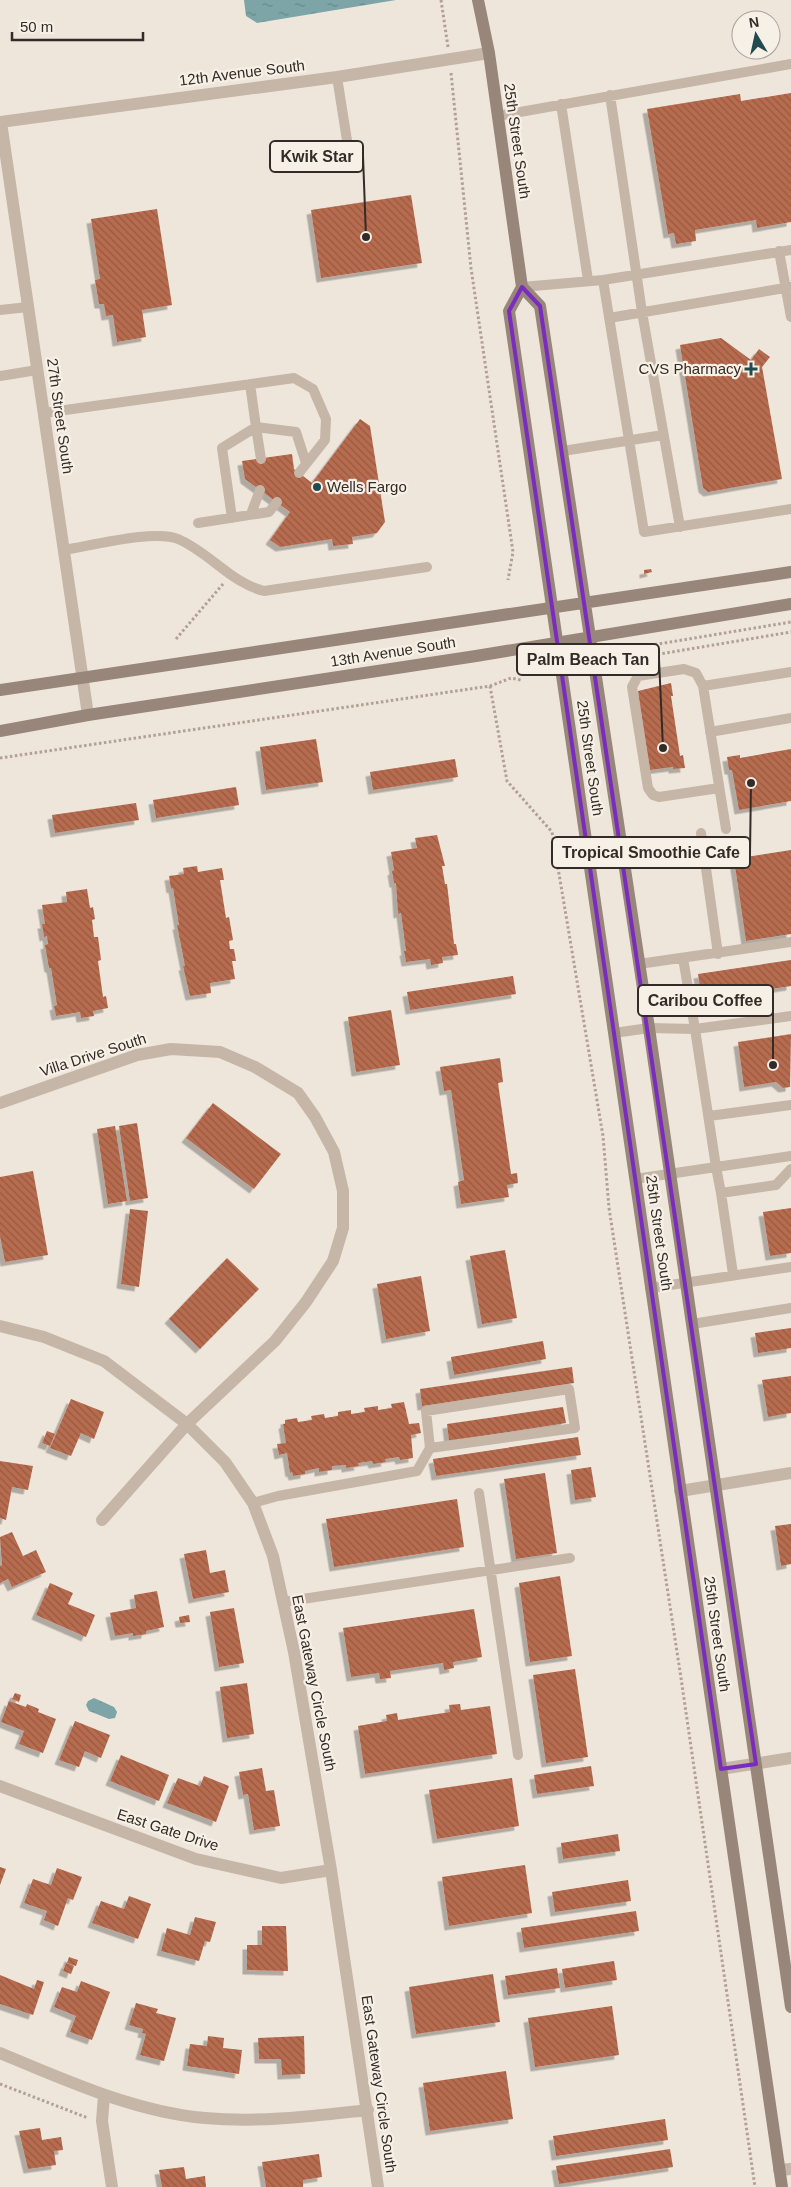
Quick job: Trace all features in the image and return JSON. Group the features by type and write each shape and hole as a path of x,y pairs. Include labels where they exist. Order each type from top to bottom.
{"main road":[{"name":"25th Street South","path":"478,0 489,53 522,287 540,306 563,451 791,2007"},
{"name":"25th Street South","path":"522,287 509,310 721,1769 785,2169 782,2187"},
{"name":"13th Avenue South","path":"0,690 791,572"},
{"name":"13th Avenue South","path":"0,731 88,715 791,604"}],"street":[{"name":"12th Avenue South","path":"1,122 337,77 489,53"},
{"name":"27th Street South","path":"1,122 88,715"},
{"name":"Villa Drive South","path":"0,1103 137,1055 171,1049 220,1052 255,1067 298,1092 315,1116 334,1152 343,1191 343,1228 333,1261 306,1302 275,1341 187,1424 102,1520"},
{"name":"East Gateway Circle South","path":"0,1326 44,1337 104,1361 187,1424 225,1462 254,1503 273,1556 294,1652 331,1870 378,2187"},
{"path":"680,1491 791,1473"},
{"path":"721,1769 791,1758"},
{"name":"East Gate Drive","path":"0,1786 196,1859 281,1878 331,1870"},
{"path":"0,2053 104,2096 204,2118 266,2120 368,2110"},
{"path":"104,2096 102,2121 112,2187"}],"lane":[{"path":"497,116 791,64"},
{"path":"337,77 349,153"},
{"path":"610,95 642,312 680,527"},
{"path":"561,104 588,280"},
{"path":"522,287 603,280 791,250"},
{"path":"779,251 788,287 791,317"},
{"path":"603,280 644,532 791,509"},
{"path":"609,318 788,287"},
{"path":"0,310 28,307"},
{"path":"0,376 37,370"},
{"path":"44,413 294,378 313,389 326,419 325,440 299,473"},
{"path":"250,384 261,459"},
{"path":"232,518 222,448 256,427 296,432 306,463"},
{"path":"563,451 663,435"},
{"path":"251,514 260,490"},
{"path":"198,523 269,512 277,502"},
{"path":"64,550 152,536 177,538 248,587 264,591 427,567"},
{"path":"719,788 659,797 653,795 648,788 632,687 633,681 638,676 684,669 696,673 703,686 726,829"},
{"path":"703,686 791,672"},
{"path":"710,732 791,718"},
{"path":"701,833 718,954"},
{"path":"639,964 791,942"},
{"path":"684,958 733,1274"},
{"path":"614,1033 649,1028 695,1029 791,1016"},
{"path":"709,1116 791,1105"},
{"path":"635,1179 791,1156"},
{"path":"721,1193 776,1185 791,1169"},
{"path":"650,1288 791,1266"},
{"path":"692,1324 791,1308"},
{"path":"254,1503 278,1496 417,1471 430,1448 426,1411 569,1389 575,1428 430,1448"},
{"path":"479,1493 518,1755"},
{"path":"283,1602 570,1558"}],"path":[{"path":"441,0 450,59 472,268 513,552 512,569 508,580"},
{"path":"176,638 231,574"},
{"path":"791,622 622,650 618,661 791,632"},
{"path":"0,758 490,686 511,678 521,680"},
{"path":"490,686 506,781 552,832 603,1136 609,1208 681,1678 755,2187"},
{"path":"0,2084 76,2115 102,2121"}],"highlighted area":[{"path":"522,287 540,306 756,1764 721,1769 509,311"}],"water":[{"path":"244,0 396,0 257,23 246,16"},
{"path":"94,1698 114,1707 117,1712 115,1718 109,1719 89,1711 86,1705 88,1701"}],"building":[{"path":"791,93 791,222 757,228 756,220 695,230 696,241 676,244 674,233 668,234 647,109 740,94 741,101"},
{"path":"411,195 422,263 321,278 311,210"},
{"path":"157,209 172,305 142,310 146,337 117,342 113,315 106,316 104,304 99,304 95,280 100,279 91,219"},
{"name":"CVS Pharmacy","path":"721,338 751,360 759,349 770,357 762,367 782,479 708,492 703,488 680,345"},
{"name":"Wells Fargo","path":"360,419 370,426 385,522 377,533 352,537 353,544 333,546 332,539 280,547 270,540 290,512 245,479 242,461 292,454 294,469 312,483"},
{"path":"651,569 652,572 644,574 644,570"},
{"path":"671,683 673,696 671,696 680,756 683,755 685,768 673,769 673,767 650,770 638,691"},
{"path":"316,739 323,782 266,790 260,747"},
{"path":"791,749 791,801 739,810 732,770 729,770 727,757 740,755 740,758"},
{"path":"455,759 458,777 373,790 370,772"},
{"path":"236,787 239,805 156,818 153,800"},
{"path":"136,803 139,820 55,833 52,815"},
{"path":"437,835 445,866 442,866 445,884 447,884 454,944 456,944 458,955 442,957 443,963 431,965 430,959 406,962 401,913 398,914 391,852 417,848 415,838"},
{"path":"791,850 791,934 746,941 734,859"},
{"path":"197,866 198,872 222,868 224,880 220,880 226,918 229,917 233,940 229,941 230,949 234,949 236,961 232,961 235,979 210,983 211,993 190,996 183,966 185,966 177,925 179,925 173,888 171,889 169,876 184,874 183,868"},
{"path":"87,889 90,908 93,907 95,919 92,920 94,937 98,937 101,960 98,961 103,997 106,996 108,1008 93,1011 94,1016 81,1018 80,1012 56,1016 54,1006 57,1005 45,945 48,944 47,936 44,937 42,924 45,924 42,905 67,902 66,892"},
{"path":"791,960 791,986 702,1000 698,974"},
{"path":"513,976 516,994 410,1010 407,992"},
{"path":"391,1010 400,1065 356,1072 348,1017"},
{"path":"791,1034 790,1087 783,1088 776,1082 744,1087 738,1042"},
{"path":"500,1058 503,1082 498,1083 511,1174 517,1173 518,1183 507,1185 509,1197 461,1204 458,1182 464,1180 451,1090 444,1091 440,1067"},
{"path":"213,1103 281,1154 254,1189 186,1138"},
{"path":"137,1123 148,1198 130,1201 119,1126"},
{"path":"115,1126 127,1201 108,1204 97,1129"},
{"path":"33,1171 48,1255 5,1262 0,1236 0,1177"},
{"path":"791,1208 791,1253 770,1256 763,1212"},
{"path":"130,1209 148,1211 139,1287 121,1284"},
{"path":"505,1250 517,1318 482,1324 470,1256"},
{"path":"227,1258 259,1289 200,1349 169,1319"},
{"path":"421,1276 430,1331 386,1339 377,1284"},
{"path":"791,1328 791,1348 758,1353 755,1333"},
{"path":"543,1341 546,1359 454,1375 451,1357"},
{"path":"572,1367 574,1383 422,1406 420,1389"},
{"path":"791,1376 791,1413 768,1417 762,1380"},
{"path":"71,1399 104,1412 94,1439 81,1433 71,1456 50,1448"},
{"path":"404,1402 409,1424 419,1423 421,1433 411,1435 413,1458 400,1460 399,1457 385,1459 386,1462 373,1464 372,1461 358,1463 359,1466 346,1468 346,1465 332,1466 332,1470 319,1472 319,1468 305,1471 305,1474 293,1476 292,1472 290,1473 287,1453 279,1455 277,1444 286,1443 283,1424 285,1424 285,1420 297,1418 298,1422 312,1420 311,1416 324,1414 325,1418 338,1416 338,1412 351,1410 351,1414 365,1412 364,1408 378,1406 378,1410 392,1408 391,1404"},
{"path":"563,1407 566,1423 449,1441 447,1424"},
{"path":"47,1431 55,1434 50,1446 42,1443"},
{"path":"578,1437 581,1455 436,1476 433,1459"},
{"path":"0,1461 33,1466 28,1490 12,1487 6,1520 0,1518"},
{"path":"591,1467 596,1497 575,1500 571,1470"},
{"path":"545,1473 557,1553 516,1559 504,1479"},
{"path":"457,1499 464,1547 334,1567 326,1519"},
{"path":"791,1524 791,1564 781,1566 775,1526"},
{"path":"12,1532 23,1556 36,1550 46,1572 12,1587 8,1579 0,1583 0,1566 2,1565 0,1537"},
{"path":"206,1550 210,1573 225,1570 229,1592 193,1599 184,1554"},
{"path":"560,1576 572,1656 530,1662 519,1583"},
{"path":"50,1583 73,1593 68,1604 95,1615 86,1637 36,1615"},
{"path":"157,1591 164,1627 146,1631 146,1634 133,1636 133,1633 115,1636 110,1613 136,1608 134,1595"},
{"path":"234,1608 244,1663 219,1667 210,1612"},
{"path":"474,1609 482,1657 453,1662 454,1668 444,1670 443,1663 390,1671 391,1678 380,1679 379,1673 351,1677 343,1628"},
{"path":"189,1615 190,1622 180,1623 179,1617"},
{"path":"575,1669 588,1757 546,1763 533,1675"},
{"path":"247,1683 254,1734 227,1738 220,1687"},
{"path":"15,1693 21,1695 19,1702 12,1699"},
{"path":"9,1701 26,1707 27,1704 39,1709 38,1712 56,1719 43,1753 19,1744 24,1731 1,1722"},
{"path":"460,1704 461,1710 490,1706 497,1754 365,1774 358,1726 387,1721 386,1715 397,1713 398,1720 450,1712 449,1705"},
{"path":"75,1721 110,1735 101,1758 85,1751 79,1767 59,1760"},
{"path":"121,1755 169,1775 159,1801 110,1781"},
{"path":"591,1766 594,1786 537,1794 534,1775"},
{"path":"262,1768 266,1791 274,1790 280,1826 254,1830 248,1794 243,1795 239,1772"},
{"path":"204,1776 229,1786 216,1822 167,1803 178,1778 200,1786"},
{"path":"512,1778 519,1826 437,1839 429,1790"},
{"path":"618,1834 620,1851 563,1859 561,1843"},
{"path":"525,1865 532,1913 449,1926 442,1877"},
{"path":"0,1867 6,1869 0,1885"},
{"path":"57,1868 82,1877 73,1900 68,1898 58,1926 44,1920 47,1911 24,1903 33,1879 51,1885"},
{"path":"628,1880 631,1901 555,1912 552,1892"},
{"path":"129,1896 151,1904 138,1939 92,1923 101,1901 124,1909"},
{"path":"636,1911 639,1931 524,1948 521,1928"},
{"path":"195,1917 216,1922 210,1942 205,1941 199,1961 161,1951 167,1928 190,1935"},
{"path":"262,1926 286,1926 288,1971 247,1970 247,1945 262,1945"},
{"path":"69,1957 78,1960 76,1966 67,1963"},
{"path":"614,1961 617,1980 565,1988 562,1969"},
{"path":"66,1963 74,1966 71,1974 63,1971"},
{"path":"557,1968 560,1988 508,1995 505,1976"},
{"path":"493,1974 500,2022 416,2034 409,1987"},
{"path":"0,1975 34,1989 37,1980 44,1982 33,2015 0,2004"},
{"path":"81,1981 110,1992 92,2040 70,2032 76,2016 54,2007 62,1987 77,1992"},
{"path":"136,2003 158,2009 156,2013 176,2018 164,2061 140,2055 146,2034 142,2033 143,2029 129,2025"},
{"path":"612,2006 619,2055 535,2067 528,2018"},
{"path":"208,2036 224,2038 223,2048 242,2050 239,2074 187,2066 190,2044 207,2046"},
{"path":"304,2036 305,2074 282,2075 281,2059 259,2059 258,2038"},
{"path":"506,2071 513,2119 430,2131 423,2083"},
{"path":"665,2119 668,2140 556,2156 553,2136"},
{"path":"40,2128 42,2140 61,2137 63,2150 54,2151 56,2165 28,2169 19,2131"},
{"path":"670,2149 673,2167 559,2184 556,2166"},
{"path":"319,2154 322,2177 303,2180 303,2187 266,2187 262,2162"},
{"path":"184,2167 186,2179 205,2176 206,2187 162,2187 159,2170"}],"place":[{"name":"Kwik Star","path":"366,237"},
{"name":"CVS Pharmacy","path":"751,369"},
{"name":"Wells Fargo","path":"317,487"},
{"name":"Palm Beach Tan","path":"663,748"},
{"name":"Tropical Smoothie Cafe","path":"751,783"},
{"name":"Caribou Coffee","path":"773,1065"}]}
